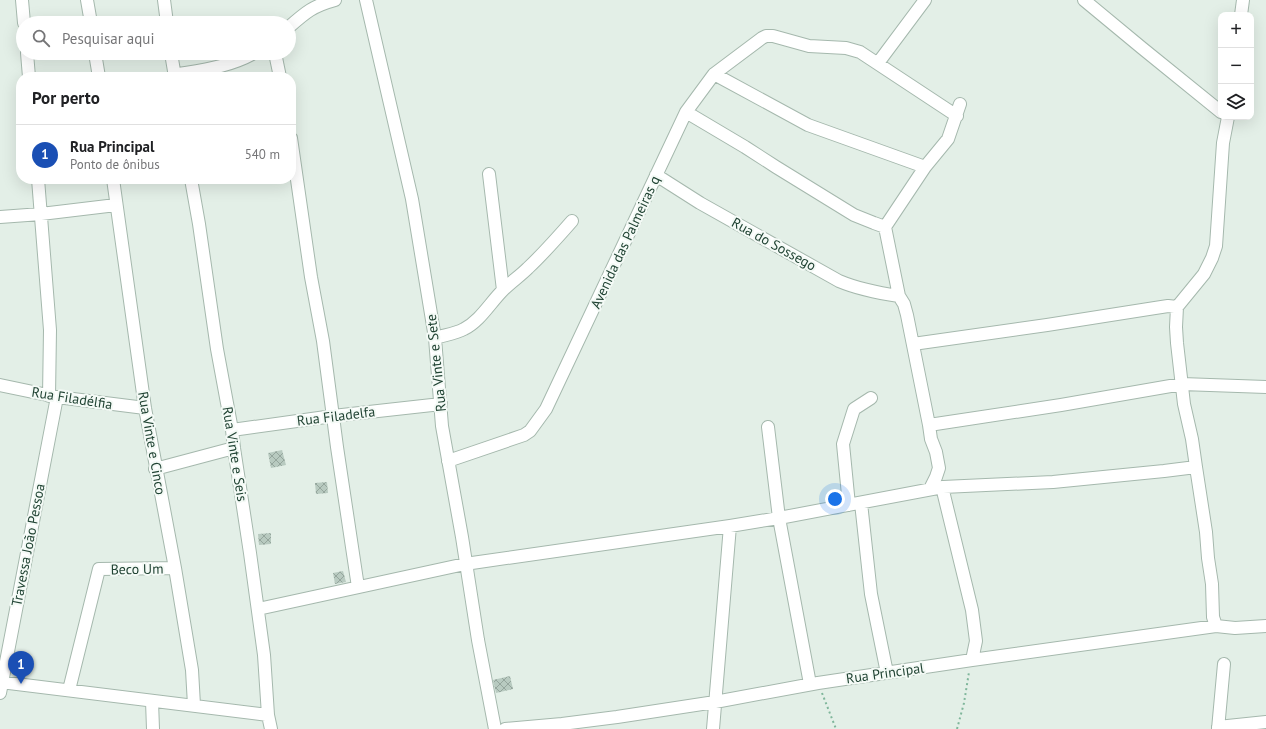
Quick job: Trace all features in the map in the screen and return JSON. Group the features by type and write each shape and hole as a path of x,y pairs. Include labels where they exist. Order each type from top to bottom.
{"street":[{"path":"22,0 23,16"},
{"path":"87,0 89,16"},
{"path":"164,0 166,16"},
{"path":"296,21 320,4 335,0"},
{"name":"Rua Vinte e Sete","path":"366,0 412,199 434,338 442,426 478,640 495,729"},
{"path":"878,63 925,0"},
{"path":"1084,0 1218,110"},
{"path":"1241,12 1243,0"},
{"name":"Avenida das Palmeiras q","path":"448,461 524,436 536,424 546,409 686,112 714,74 766,36 773,36 809,46 846,48 860,52 957,116"},
{"path":"28,60 29,72"},
{"path":"96,60 98,72"},
{"path":"172,60 174,72"},
{"path":"195,72 220,67 240,60"},
{"path":"276,60 279,72"},
{"path":"714,74 808,125 926,167"},
{"path":"930,489 939,468 936,452 931,439 930,425 907,315 904,304 899,296 885,227 926,167 948,139 960,104"},
{"path":"686,112 745,146 854,215 885,227"},
{"path":"1216,626 1206,532 1192,439 1184,404 1176,327 1177,307 1204,274 1216,246 1223,143 1227,120"},
{"path":"296,173 311,277 323,341 358,587"},
{"path":"489,174 503,290"},
{"name":"Rua do Sossego","path":"656,175 700,202 839,281 853,287 899,296"},
{"name":"Travessa João Pessoa","path":"0,686 53,397 50,330 38,184"},
{"name":"Rua Vinte e Cinco","path":"114,184 145,408 192,670 194,705"},
{"name":"Rua Vinte e Seis","path":"192,184 217,349 232,430 258,609 264,655 268,715 271,729"},
{"path":"0,217 41,214 116,205"},
{"path":"434,338 464,329 481,315 503,290 550,247 572,221"},
{"path":"913,344 1168,306 1177,307"},
{"path":"930,425 1062,405 1182,384 1266,387"},
{"name":"Rua Filadélfia","path":"0,386 53,397 145,408"},
{"path":"849,505 842,444 854,409 871,398"},
{"name":"Rua Filadelfa","path":"232,430 333,416 441,404"},
{"path":"768,427 779,518 814,683"},
{"path":"155,469 234,448"},
{"path":"258,609 465,564 730,526 943,487 1053,482 1196,467"},
{"path":"943,487 972,610 976,641 972,660"},
{"path":"861,503 871,594 887,673"},
{"path":"713,729 730,526"},
{"name":"Beco Um","path":"69,690 99,569 174,568"},
{"name":"Rua Principal","path":"505,729 617,717 715,702 814,683 1216,626 1235,628 1266,626"},
{"path":"1224,664 1218,728 1266,722"},
{"path":"0,686 69,690 268,715"},
{"path":"152,701 153,729"}],"path":[{"path":"957,729 964,703 972,660"},
{"path":"814,683 836,729"}],"building":[{"path":"282,450 286,465 271,468 268,453"},
{"path":"327,482 328,493 316,494 315,483"},
{"path":"271,533 271,544 259,545 258,534"},
{"path":"343,571 346,582 335,584 333,573"},
{"path":"510,676 513,689 496,693 493,680"}],"place":[{"name":"Rua Principal","path":"21,684"}]}
